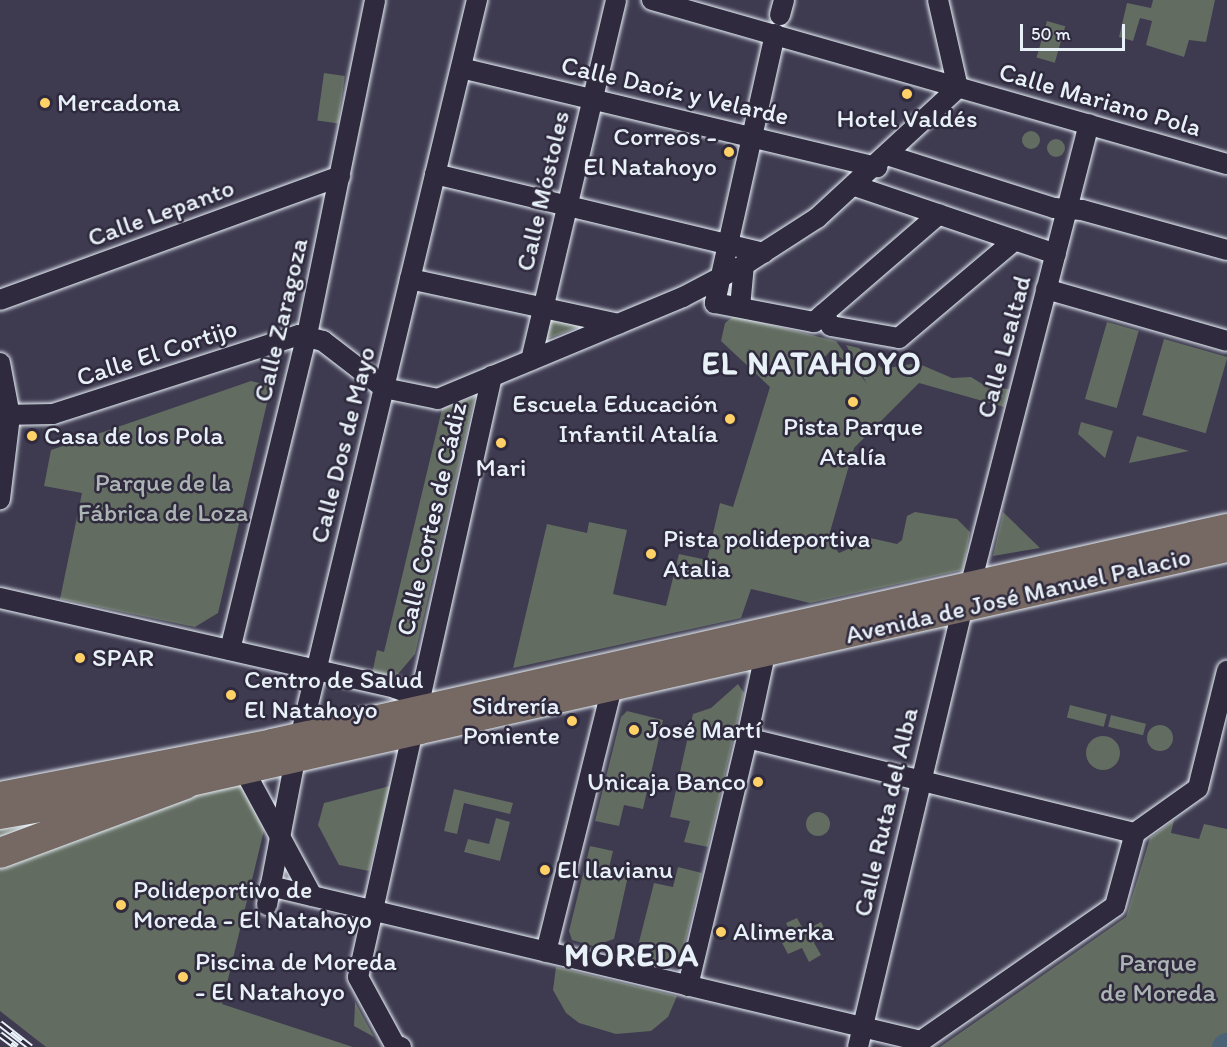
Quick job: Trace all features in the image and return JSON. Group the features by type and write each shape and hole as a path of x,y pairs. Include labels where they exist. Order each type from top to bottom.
{"highway":[{"path":"0,854 186,784"}],"main road":[{"name":"Avenida de José Manuel Palacio","path":"0,795 298,747 416,721 609,688 971,584 1227,527"},
{"name":"Avenida de José Manuel Palacio","path":"416,721 622,663 762,643 810,644 1227,549"},
{"name":"Avenida de José Manuel Palacio","path":"0,816 186,784 244,770 298,747"}],"street":[{"name":"Calle Zaragoza","path":"230,650 307,335 375,0"},
{"name":"Calle Dos de Mayo","path":"312,896 269,896 279,832 477,0"},
{"name":"Calle Móstoles","path":"531,360 616,0"},
{"name":"Calle Mariano Pola","path":"652,0 780,16 958,88 1227,164"},
{"path":"307,335 384,388 438,399 716,281 764,253 855,186 884,161 958,88 938,0"},
{"path":"780,16 716,281 715,303 814,322 939,214"},
{"name":"Calle Daoíz y Velarde","path":"461,68 750,137 884,161 1227,250"},
{"name":"Calle Lealtad","path":"971,584 1089,124"},
{"path":"435,174 764,253"},
{"name":"Calle Lepanto","path":"0,300 340,176"},
{"path":"855,186 1056,254"},
{"path":"823,314 831,326 899,338 1015,240"},
{"path":"740,307 744,265"},
{"path":"410,279 618,324"},
{"path":"1046,289 1227,341"},
{"name":"Calle El Cortijo","path":"5,416 53,414 307,335"},
{"path":"0,363 5,416 0,498"},
{"name":"Calle Cortes de Cádiz","path":"401,1047 395,1046 358,977 492,376"},
{"name":"Avenida de José Manuel Palacio","path":"810,644 874,619 968,596 971,584"},
{"path":"0,598 317,669 406,692 416,721"},
{"name":"Calle Ruta del Alba","path":"858,1047 962,609"},
{"path":"688,986 747,738 762,643"},
{"path":"546,952 609,688 622,663"},
{"path":"244,770 312,896 921,1041 1115,906 1135,833 1198,788 1227,671"},
{"path":"747,738 920,783 1135,833"}],"green space":[{"path":"1153,0 1215,0 1206,42 1189,40 1184,57 1146,45 1152,21 1140,18 1133,41 1119,37 1127,3 1151,8"},
{"path":"1047,21 1065,26 1055,63 1037,58"},
{"path":"324,73 345,76 338,123 317,121"},
{"path":"1027,131 1035,131 1040,136 1038,147 1027,149 1022,144 1022,136"},
{"path":"1052,139 1060,139 1065,144 1063,155 1052,157 1047,152 1047,144"},
{"path":"734,316 836,341 867,384 846,345 859,348 883,369 917,363 952,378 971,377 987,387 1009,389 1004,407 919,383 854,448 828,539 839,553 855,546 857,535 897,544 902,540 907,516 915,512 957,519 970,532 963,570 810,603 751,589 741,618 513,668 547,524 587,533 589,522 627,530 613,594 666,606 679,554 707,560 720,503 733,507 770,387 721,341 725,323","holes":["831,350 846,362 832,377 818,365"]},
{"path":"547,318 582,326 541,341"},
{"path":"1107,322 1139,331 1117,408 1085,399"},
{"path":"1164,339 1227,357 1206,433 1142,415"},
{"name":"Parque de la Fábrica de Loza","path":"251,381 271,386 218,613 195,627 60,599 82,493 44,486 51,450"},
{"path":"475,396 415,654 398,674 372,674 377,650 384,652 442,409"},
{"path":"1081,422 1113,431 1105,458 1078,434"},
{"path":"1137,436 1189,451 1129,463"},
{"path":"1003,512 1040,548 993,556"},
{"path":"738,684 744,693 708,847 684,842 690,821 670,817 693,714 711,708"},
{"path":"1070,705 1107,714 1104,727 1067,718"},
{"path":"627,711 663,720 643,809 624,805 619,826 595,821 621,717"},
{"path":"1111,715 1146,724 1143,735 1108,727"},
{"path":"1160,725 1169,729 1173,738 1169,747 1160,751 1151,747 1147,738 1151,729"},
{"path":"1103,736 1115,741 1120,753 1115,765 1103,770 1091,765 1086,753 1091,741"},
{"path":"239,782 265,826 222,1004 353,1047 46,1047 0,1011 0,819"},
{"path":"390,786 369,871 339,865 318,825 324,803"},
{"path":"454,789 513,803 510,814 464,803 457,834 444,831"},
{"path":"818,812 827,815 830,824 827,833 818,836 809,833 806,824 809,815"},
{"path":"496,818 510,822 500,861 464,852 468,839 489,844"},
{"name":"Parque de Moreda","path":"1174,820 1171,833 1199,839 1204,824 1227,829 1227,1047 940,1047 1126,917 1150,838"},
{"path":"590,846 613,851 608,872 628,876 614,939 593,946 572,940 569,931"},
{"path":"678,867 702,873 681,959 673,965 652,960 638,946 654,883 673,887"},
{"path":"797,918 804,931 821,922 827,933 813,941 821,955 809,962 802,948 788,954 782,943 793,937 786,923"},
{"path":"556,967 677,996 668,1017 651,1031 616,1034 579,1023 566,1013 553,990"},
{"path":"355,1002 374,1037 354,1026"}],"railway":[{"path":"0,1023 31,1047"},
{"path":"0,1034 17,1047"}],"place":[{"name":"Hotel Valdés","path":"907,94"},
{"name":"Mercadona","path":"45,103"},
{"name":"Correos - El Natahoyo","path":"729,152"},
{"name":"Pista Parque Atalía","path":"853,402"},
{"name":"Escuela Educación Infantil Atalía","path":"730,419"},
{"name":"Casa de los Pola","path":"32,436"},
{"name":"Mari","path":"501,443"},
{"name":"Pista polideportiva Atalia","path":"651,554"},
{"name":"SPAR","path":"80,658"},
{"name":"Centro de Salud El Natahoyo","path":"231,695"},
{"name":"Sidrería Poniente","path":"572,721"},
{"name":"José Martí","path":"634,730"},
{"name":"Unicaja Banco","path":"758,782"},
{"name":"El llavianu","path":"545,870"},
{"name":"Polideportivo de Moreda - El Natahoyo","path":"121,905"},
{"name":"Alimerka","path":"721,932"},
{"name":"Piscina de Moreda - El Natahoyo","path":"183,977"}],"district":[{"name":"EL NATAHOYO","path":"812,363"},
{"name":"MOREDA","path":"632,955"}]}
